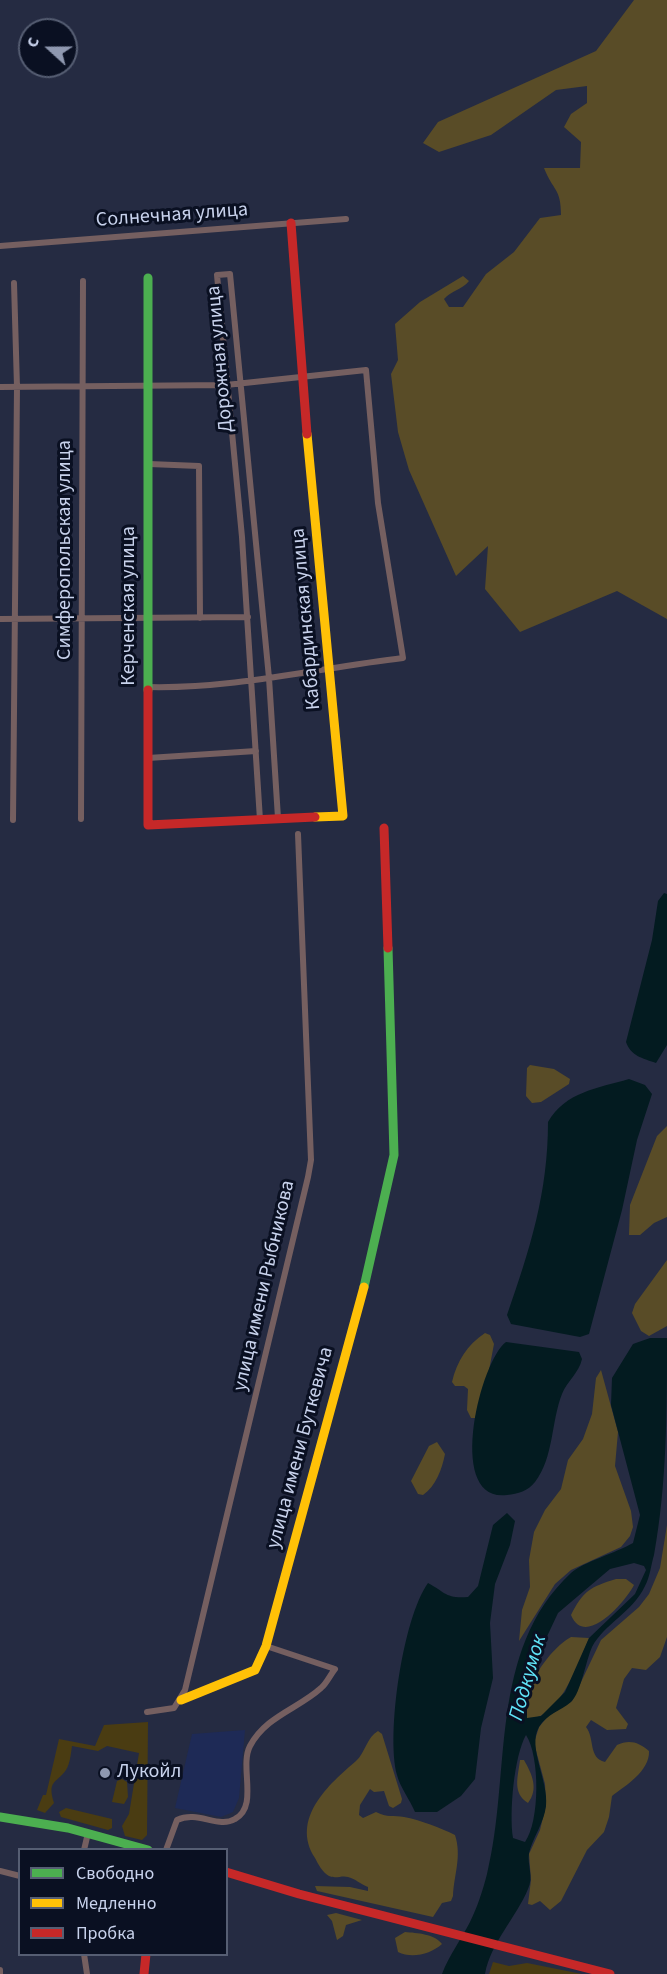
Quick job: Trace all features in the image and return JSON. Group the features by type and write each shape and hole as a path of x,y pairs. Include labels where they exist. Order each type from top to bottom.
{"street":[{"name":"Солнечная улица","path":"0,246 346,219"},
{"name":"Кабардинская улица","path":"148,825 343,816 302,377 291,224"},
{"name":"Дорожная улица","path":"260,819 248,617 217,275 230,274 269,678 278,818"},
{"name":"Керченская улица","path":"148,278 148,825"},
{"name":"Симферопольская улица","path":"81,819 83,281"},
{"path":"13,820 17,387 14,284"},
{"path":"0,387 226,385 366,370 378,503 403,658 251,681 181,688 148,687"},
{"path":"149,464 199,466 200,618"},
{"path":"0,619 248,617"},
{"path":"148,758 256,751"},
{"name":"улица имени Буткевича","path":"181,1700 255,1671 266,1646 376,1243 394,1155 384,828"},
{"name":"улица имени Рыбникова","path":"181,1700 311,1160 298,834"},
{"path":"167,1848 177,1820 188,1815 226,1823 237,1818 246,1807 246,1763 248,1749 255,1737 267,1724 322,1687 334,1669 266,1646"},
{"path":"147,1712 174,1708 181,1700"},
{"path":"0,1816 88,1833 141,1848"},
{"path":"84,1848 88,1833"},
{"path":"0,1871 18,1876"},
{"path":"228,1873 299,1894 610,1974"},
{"path":"84,1956 87,1974"},
{"path":"144,1974 146,1956"}],"shaded area":[{"path":"634,0 667,0 667,619 617,591 520,632 485,589 488,546 456,576 409,470 398,432 391,374 398,360 395,324 420,302 463,276 469,281 444,299 449,307 463,307 486,274 514,252 540,218 561,215 558,194 544,168 580,168 581,142 564,127 571,114 587,103 587,86 556,90 491,135 439,152 423,143 438,122 596,51"},
{"path":"530,1065 554,1069 570,1079 569,1084 541,1102 532,1103 526,1096 527,1068"},
{"path":"667,1126 667,1217 654,1223 640,1235 629,1235 630,1205 657,1136"},
{"path":"667,1260 667,1326 649,1336 641,1331 632,1313 635,1304"},
{"path":"485,1333 490,1335 494,1344 486,1386 475,1418 471,1418 467,1410 468,1389 464,1386 455,1386 452,1382 464,1354"},
{"path":"601,1370 618,1432 615,1466 631,1511 633,1527 630,1536 621,1547 571,1570 555,1584 519,1641 522,1610 530,1587 529,1560 534,1532 545,1510 561,1489 568,1460 583,1439 592,1414 596,1378"},
{"path":"437,1442 445,1454 440,1471 428,1491 423,1495 418,1494 411,1481 429,1446"},
{"path":"667,1525 667,1637 660,1657 646,1670 632,1668 624,1679 616,1708 628,1724 626,1729 607,1730 591,1720 586,1727 594,1752 600,1760 605,1762 617,1745 630,1742 641,1745 649,1751 648,1758 636,1777 612,1796 604,1832 587,1850 561,1901 550,1910 540,1901 532,1905 528,1904 531,1880 529,1854 540,1830 546,1805 545,1784 534,1743 539,1727 548,1716 572,1701 601,1640 639,1607 649,1594 660,1568"},
{"path":"616,1579 626,1579 634,1585 623,1601 605,1619 595,1625 586,1627 577,1624 571,1615 579,1600 588,1591"},
{"path":"571,1637 589,1638 574,1674 558,1701 548,1711 538,1717 527,1718 525,1708 527,1697 537,1673 554,1651"},
{"path":"148,1722 147,1835 142,1840 125,1836 122,1826 129,1814 139,1753 107,1746 98,1751 72,1746 67,1768 52,1786 54,1803 45,1813 37,1810 43,1795 46,1795 59,1739 95,1746 104,1725"},
{"path":"245,1730 239,1798 233,1812 221,1817 175,1808 192,1734"},
{"path":"378,1731 382,1734 402,1799 401,1803 393,1808 389,1806 384,1791 374,1792 370,1789 360,1805 359,1815 363,1818 376,1812 387,1816 404,1817 430,1824 455,1835 458,1858 453,1896 451,1901 442,1903 433,1917 317,1891 315,1886 350,1887 368,1891 368,1887 350,1878 332,1877 325,1873 308,1844 307,1830 316,1804 335,1780 359,1758 371,1737"},
{"path":"520,1760 524,1760 533,1781 533,1792 528,1803 518,1789"},
{"path":"122,1779 127,1782 128,1797 124,1804 112,1802 117,1781"},
{"path":"66,1808 112,1819 112,1828 108,1830 61,1817 59,1812"},
{"path":"336,1913 362,1920 346,1925 343,1936 337,1940 332,1921 327,1915"},
{"path":"405,1932 430,1936 442,1944 421,1954 403,1954 398,1952 395,1938"},
{"path":"493,1962 509,1966 527,1963 582,1974 489,1974"}],"water":[{"path":"664,893 667,894 667,1045 656,1063 634,1053 626,1042 652,940 658,901"},
{"path":"629,1079 645,1085 652,1094 637,1140 622,1210 589,1334 580,1337 511,1324 507,1315 530,1244 541,1197 548,1122 563,1104 573,1098"},
{"name":"Подкумок","path":"650,1338 667,1338 662,1501 648,1579 633,1604 597,1639 592,1647 575,1698 546,1719 539,1727 535,1744 546,1806 529,1853 530,1884 493,1951 485,1974 442,1974 473,1917 487,1874 494,1836 507,1715 514,1676 526,1639 544,1604 571,1573 583,1565 633,1543 640,1515 611,1405 612,1378 633,1344","holes":["634,1563 644,1566 646,1570 635,1594 589,1638 565,1692 541,1716 527,1718 527,1698 535,1662 558,1613 610,1569","526,1735 534,1758 536,1804 530,1832 525,1842 513,1838 512,1814 518,1756"]},
{"path":"506,1342 579,1352 582,1359 558,1405 549,1451 541,1472 529,1488 507,1495 488,1492 477,1477 473,1455 474,1429 486,1375 496,1354"},
{"path":"507,1513 515,1521 510,1545 495,1584 490,1623 493,1678 481,1728 475,1779 461,1796 437,1812 415,1812 398,1780 394,1756 395,1705 404,1648 411,1622 428,1583 455,1597 468,1597 478,1586 493,1525"}],"traffic: fast":[{"path":"148,278 148,690"},
{"path":"364,1287 394,1155 388,948"},
{"path":"0,1817 68,1828 141,1848"}],"traffic: slow":[{"path":"307,434 343,816 315,817"},
{"path":"181,1700 255,1670 266,1646 364,1287"}],"traffic: jam":[{"path":"291,223 307,434"},
{"path":"148,690 148,825 315,817"},
{"path":"384,828 388,948"},
{"path":"228,1873 299,1894 610,1974"},
{"path":"144,1974 146,1956"}],"place":[{"name":"Лукойл","path":"105,1773"}]}
